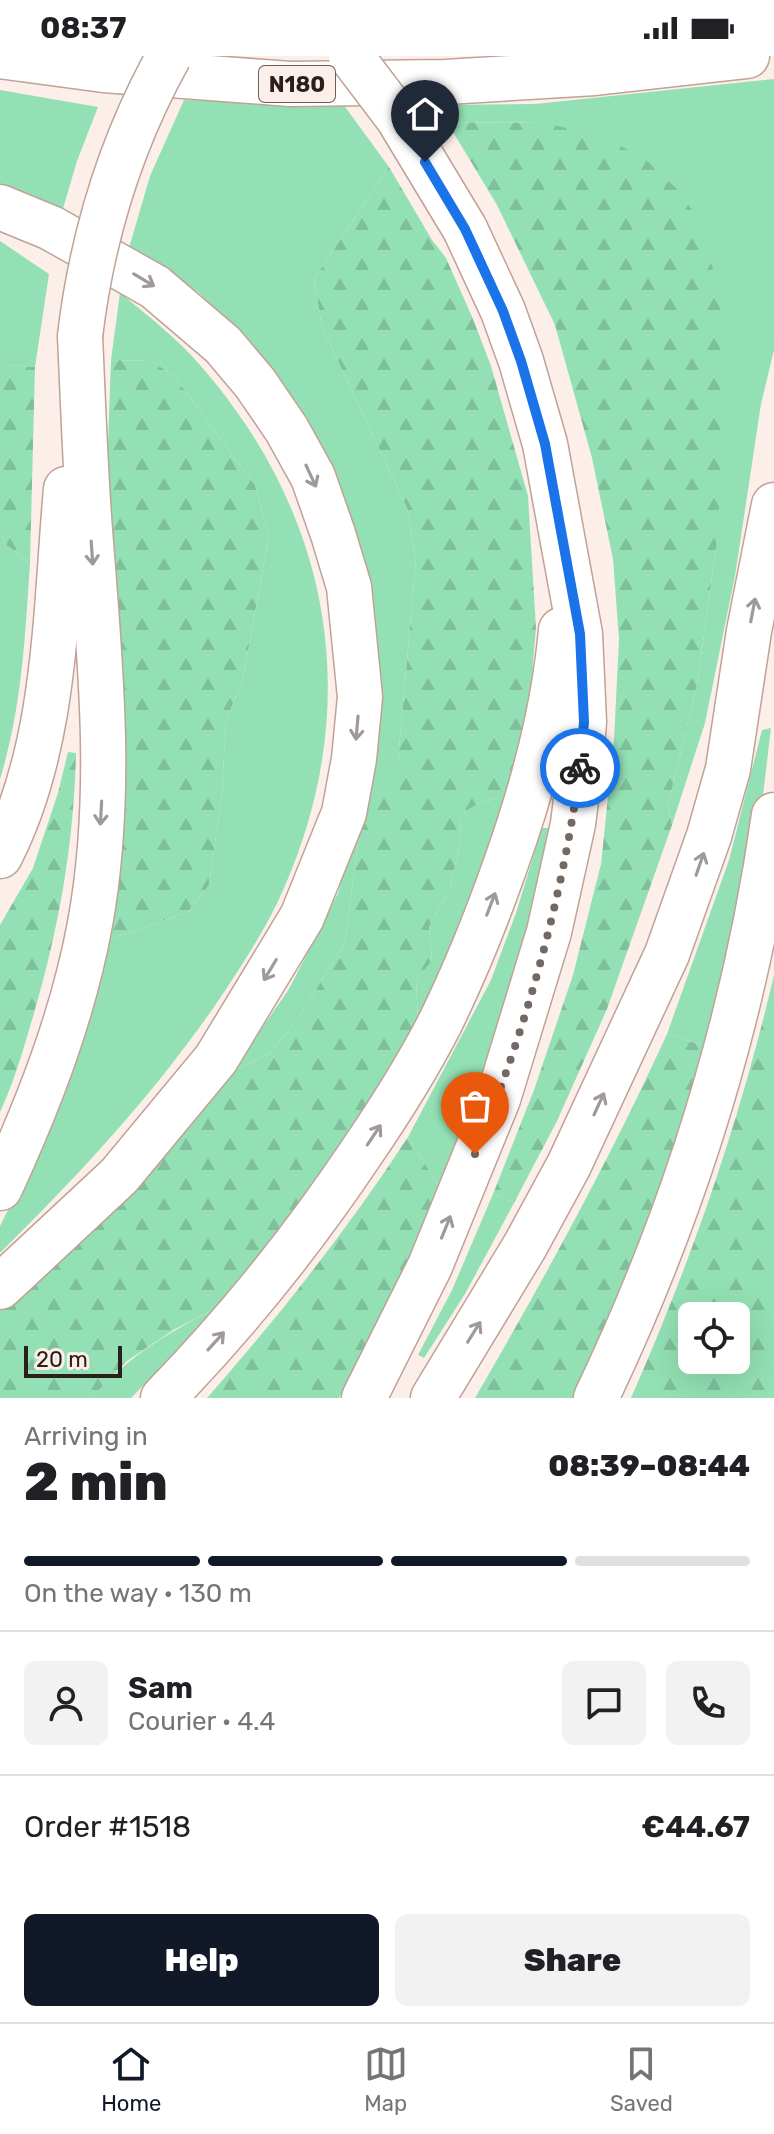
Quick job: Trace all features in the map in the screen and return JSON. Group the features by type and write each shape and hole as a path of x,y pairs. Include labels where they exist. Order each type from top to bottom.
{"highway":[{"name":"N180","path":"0,56 104,70 290,84 446,82 595,73 747,56"},
{"path":"0,856 24,798 43,718 85,290 106,199 140,110 169,56"},
{"path":"351,56 398,118 465,229 503,311 545,444 580,634 584,722 573,824 556,904 498,1099 430,1266 364,1398"},
{"path":"0,207 51,228 155,287 223,345 255,383 287,430 313,477 333,534 349,587 360,697 354,759 344,813 302,917 224,1046 191,1092 119,1176 0,1287"},
{"path":"0,1188 40,1095 72,1000 90,924 99,853 104,759 101,676 88,506 80,336"},
{"path":"433,1398 525,1246 569,1165 667,954 709,836 728,769 749,631 774,505"},
{"path":"163,1398 265,1287 331,1198 388,1113 438,1026 484,923 530,791 558,657 566,560"},
{"path":"596,1398 632,1323 672,1223 709,1115 760,904 774,815"}],"green space":[{"path":"774,79 774,350 761,404 735,576 705,723 672,825 668,805 697,685 716,548 545,123 447,122 436,105 535,104"},
{"path":"0,90 98,107 62,212 0,189"},
{"path":"184,100 343,104 389,167 314,279 322,327 407,508 416,560 398,760 363,805 345,942 301,1014 270,1053 232,1071 289,989 338,893 363,804 376,673 249,347 198,292 129,248 150,176"},
{"path":"447,122 545,123 604,137 645,159 675,187 701,222 720,298 723,456 716,548 697,685 668,805 672,825 607,1009 557,1121 514,1203 493,1194 534,1090 573,975 601,864 614,740 619,639 613,559 592,458 555,325 497,205"},
{"path":"389,167 446,258 473,319 491,366 528,496 536,628 528,722 506,797 481,802 461,814 460,843 450,888 429,927 432,961 416,980 418,1022 367,1110 277,1240 222,1305 175,1329 127,1361 91,1398 0,1398 0,1311 73,1244 232,1071 270,1053 301,1014 345,942 363,804 398,760 416,560 407,508 322,327 314,279"},
{"path":"0,241 49,274 35,367 10,365 0,370"},
{"path":"120,293 172,336 200,365 245,423 280,484 306,548 322,614 328,681 324,749 309,819 284,888 234,977 154,1087 64,1188 0,1253 0,1226 40,1145 107,940 188,912 209,885 222,793 226,721 243,678 269,536 255,485 174,376 152,361 111,360"},
{"path":"111,360 152,361 174,376 255,485 269,536 243,678 226,721 222,793 209,885 188,912 107,940 125,799 124,730 107,471"},
{"path":"10,365 35,367 30,563 5,544 0,533 0,370"},
{"path":"0,533 5,544 30,563 18,699 0,779"},
{"path":"771,728 755,862 711,1048 667,1034 729,860 762,730"},
{"path":"68,752 76,753 75,787 58,917 27,1038 0,1112 0,925 33,868"},
{"path":"506,797 489,855 418,1022 416,980 432,961 429,927 450,888 460,843 461,814 481,802"},
{"path":"542,828 555,828 507,1023 441,1189 408,1137 491,980"},
{"path":"774,975 774,1398 631,1398 694,1243 746,1084"},
{"path":"667,1034 711,1048 681,1146 578,1398 475,1398 576,1218"},
{"path":"408,1137 441,1189 394,1292 339,1398 207,1398 312,1271"},
{"path":"493,1194 514,1203 465,1294 424,1358 418,1355 452,1290"},
{"path":"222,1305 131,1398 91,1398 152,1345"}],"way so far":[{"path":"475,1154 498,1099 549,932 573,824 580,768"}],"route":[{"path":"425,162 486,271 521,361 545,444 580,634 584,722 580,768"}]}
